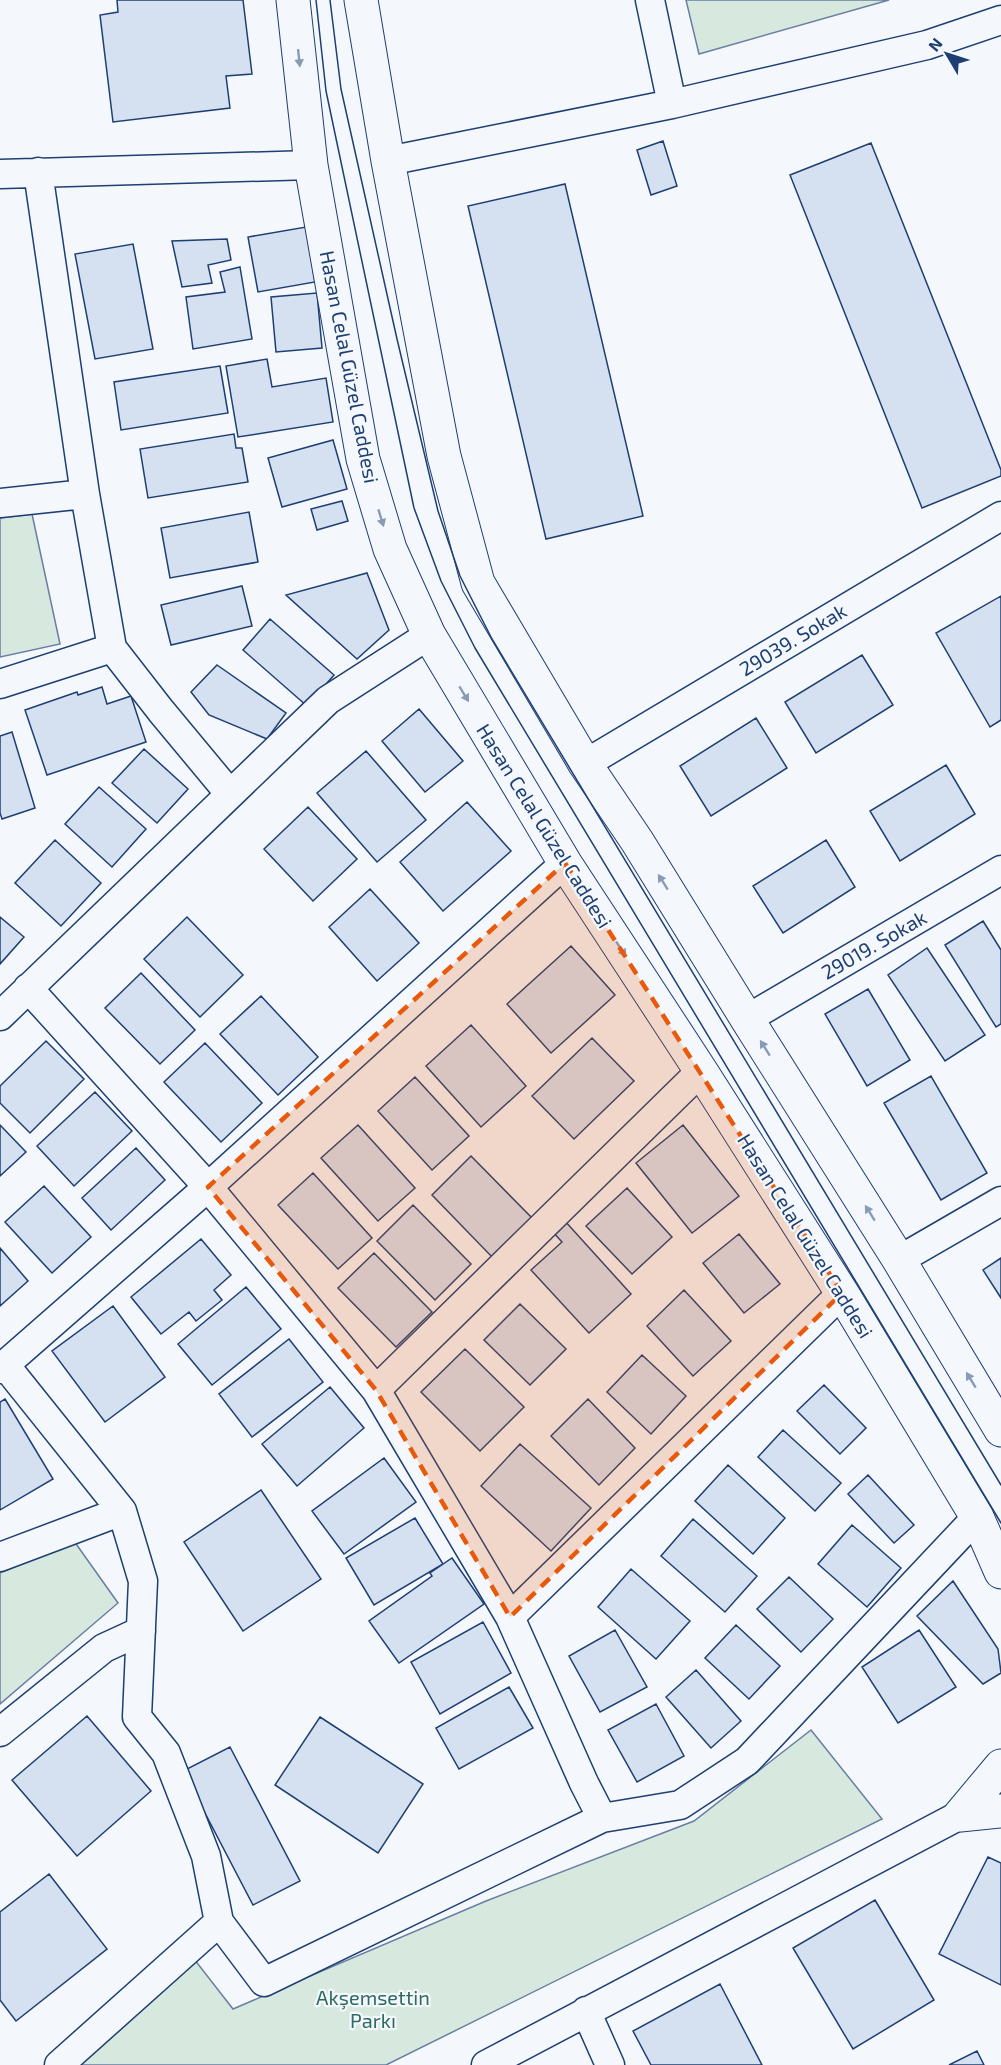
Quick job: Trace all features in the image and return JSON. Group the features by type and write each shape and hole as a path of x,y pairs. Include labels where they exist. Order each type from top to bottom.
{"main road":[{"name":"Hasan Celal Güzel Caddesi","path":"293,0 311,165 363,459 390,549 429,635 565,863 842,1293 977,1517 1001,1572"},
{"path":"361,0 388,161 444,456 478,583 585,764 637,841 900,1260 1001,1430"},
{"path":"960,1815 1001,1766"},
{"path":"960,1815 1001,1811"}],"street":[{"path":"650,0 672,104"},
{"path":"388,161 672,104 927,45 1001,20"},
{"path":"0,174 311,165"},
{"path":"38,172 85,494 112,648 231,795"},
{"path":"0,503 85,494"},
{"name":"29039. Sokak","path":"585,764 1001,516"},
{"path":"0,1016 328,700 429,635"},
{"path":"0,684 112,648"},
{"path":"565,863 208,1187 3,1367 122,1511 143,1581 137,1717 166,1753 206,1856 219,1922 264,1982 602,1818 680,1805 747,1761 977,1517"},
{"name":"29019. Sokak","path":"747,1019 1001,870"},
{"path":"28,988 208,1187 376,1390 510,1617 584,1783 602,1818"},
{"path":"376,1390 701,1071"},
{"path":"900,1260 1001,1201"},
{"path":"510,1617 842,1293"},
{"path":"0,1557 122,1511"},
{"path":"0,1732 104,1648 141,1631"},
{"path":"486,2065 960,1815"},
{"path":"58,2065 219,1922"},
{"path":"586,2011 609,2065"}],"highlighted area":[{"path":"565,863 842,1293 510,1617 376,1390 208,1187"}],"green space":[{"path":"686,0 889,0 699,54"},
{"path":"32,514 60,644 0,657 0,518"},
{"path":"74,1541 118,1603 0,1704 0,1573"},
{"name":"Akşemsettin Parkı","path":"811,1730 882,1819 386,2065 69,2065 191,1955 233,2009 486,1901 694,1821"}],"building":[{"path":"117,0 243,0 252,74 226,76 230,108 113,122 100,15 118,12"},
{"path":"663,141 677,186 651,195 637,150"},
{"path":"871,143 1001,470 1001,476 922,508 790,175"},
{"path":"565,184 643,516 546,539 468,206"},
{"path":"306,227 315,282 258,292 248,237"},
{"path":"227,239 231,260 208,265 212,283 182,287 172,241"},
{"path":"133,244 153,349 95,359 75,254"},
{"path":"240,267 252,339 193,349 186,297 225,292 220,272"},
{"path":"317,293 322,348 276,352 271,297"},
{"path":"267,359 272,387 326,378 333,422 238,437 226,366"},
{"path":"220,366 228,413 121,430 114,382"},
{"path":"234,434 236,448 242,448 248,482 148,498 140,449"},
{"path":"333,440 347,489 282,507 268,458"},
{"path":"342,501 348,521 317,530 311,509"},
{"path":"249,512 258,562 170,578 161,528"},
{"path":"367,573 389,630 357,659 286,595"},
{"path":"242,586 252,626 171,645 161,605"},
{"path":"1001,596 1001,720 990,727 936,633"},
{"path":"270,619 334,675 307,706 243,650"},
{"path":"862,655 893,705 816,753 785,702"},
{"path":"217,665 286,713 267,739 209,715 191,692"},
{"path":"102,687 107,704 131,696 146,742 47,775 25,710 77,692 78,695"},
{"path":"419,709 463,761 425,792 382,741"},
{"path":"756,718 787,768 711,816 680,766"},
{"path":"12,732 35,808 2,819 0,813 0,736"},
{"path":"144,749 188,789 157,823 112,783"},
{"path":"366,751 426,820 377,862 317,793"},
{"path":"946,765 975,814 900,861 870,811"},
{"path":"99,787 146,829 112,867 65,824"},
{"path":"467,802 511,851 443,911 400,862"},
{"path":"308,807 357,859 313,901 264,849"},
{"path":"55,840 101,883 61,926 15,883"},
{"path":"826,840 855,887 783,933 753,886"},
{"path":"370,889 419,943 377,981 329,927"},
{"path":"0,917 24,937 0,964"},
{"path":"187,917 243,975 200,1017 144,959"},
{"path":"983,921 1001,950 1001,1024 996,1027 945,945"},
{"path":"571,946 615,995 551,1053 507,1004"},
{"path":"927,948 985,1035 945,1061 888,975"},
{"path":"141,973 195,1030 160,1064 105,1008"},
{"path":"868,989 910,1060 867,1086 825,1014"},
{"path":"261,996 318,1057 278,1095 220,1034"},
{"path":"471,1025 526,1086 481,1127 426,1066"},
{"path":"592,1038 634,1081 574,1139 532,1096"},
{"path":"46,1041 84,1079 30,1133 0,1103 0,1086"},
{"path":"205,1043 262,1103 221,1142 164,1082"},
{"path":"931,1076 987,1173 941,1200 884,1103"},
{"path":"415,1077 469,1136 432,1170 378,1111"},
{"path":"95,1092 132,1131 74,1186 37,1146"},
{"path":"0,1125 26,1152 0,1176"},
{"path":"358,1125 415,1188 378,1221 321,1158"},
{"path":"683,1125 739,1196 692,1233 636,1163"},
{"path":"136,1148 165,1180 111,1230 82,1198"},
{"path":"471,1156 533,1219 493,1258 432,1195"},
{"path":"313,1173 372,1238 338,1269 278,1205"},
{"path":"44,1186 91,1237 52,1273 5,1222"},
{"path":"627,1188 672,1237 632,1274 586,1226"},
{"path":"413,1205 471,1264 435,1300 377,1241"},
{"path":"564,1220 631,1294 589,1333 531,1270 562,1242 552,1231"},
{"path":"739,1234 780,1284 744,1313 703,1263"},
{"path":"201,1239 231,1275 214,1290 222,1300 196,1321 189,1312 161,1334 131,1297"},
{"path":"0,1248 28,1281 0,1306"},
{"path":"374,1253 432,1312 396,1347 338,1288"},
{"path":"1001,1258 1001,1298 983,1270"},
{"path":"246,1287 281,1329 212,1385 178,1344"},
{"path":"684,1290 731,1341 693,1376 647,1326"},
{"path":"520,1304 566,1349 530,1385 484,1340"},
{"path":"113,1306 165,1377 105,1422 52,1351"},
{"path":"289,1339 323,1382 252,1437 219,1394"},
{"path":"465,1349 524,1407 480,1451 421,1392"},
{"path":"642,1355 686,1396 651,1434 607,1392"},
{"path":"824,1385 866,1428 840,1454 797,1411"},
{"path":"330,1387 364,1428 297,1486 262,1444"},
{"path":"5,1399 53,1479 0,1510 0,1402"},
{"path":"588,1399 635,1448 599,1485 551,1436"},
{"path":"783,1430 841,1483 815,1511 758,1457"},
{"path":"520,1444 591,1508 551,1551 481,1486"},
{"path":"384,1458 416,1502 344,1554 312,1511"},
{"path":"728,1465 785,1518 753,1554 695,1501"},
{"path":"868,1475 914,1525 894,1543 848,1494"},
{"path":"261,1490 321,1579 243,1631 184,1542"},
{"path":"415,1518 443,1564 374,1605 346,1558"},
{"path":"693,1519 757,1576 725,1612 661,1556"},
{"path":"852,1525 901,1568 867,1607 818,1564"},
{"path":"452,1558 484,1604 399,1663 369,1621 432,1576 430,1573"},
{"path":"631,1569 690,1621 656,1659 598,1607"},
{"path":"789,1577 833,1619 801,1652 757,1609"},
{"path":"953,1581 998,1649 1001,1673 983,1684 917,1616"},
{"path":"483,1622 511,1673 440,1714 411,1662"},
{"path":"736,1625 780,1666 749,1699 705,1658"},
{"path":"615,1630 647,1687 600,1712 569,1656"},
{"path":"919,1630 956,1687 898,1723 862,1667"},
{"path":"696,1670 741,1721 711,1748 666,1697"},
{"path":"509,1687 533,1728 459,1769 436,1728"},
{"path":"656,1704 684,1756 637,1782 608,1730"},
{"path":"87,1716 151,1791 77,1856 12,1780"},
{"path":"320,1717 423,1784 378,1853 275,1785"},
{"path":"230,1747 300,1881 253,1905 183,1771"},
{"path":"988,1857 1001,1863 1001,1985 939,1954"},
{"path":"49,1874 107,1949 16,2021 0,2000 0,1912"},
{"path":"875,1900 934,2000 853,2049 793,1948"},
{"path":"720,1984 762,2065 651,2065 633,2031"},
{"path":"977,2051 984,2065 949,2065"}],"tram line":[{"path":"316,0 326,91 414,508 441,581 475,648 1001,1523"},
{"path":"330,0 341,89 397,339 438,511 460,576 492,639 1001,1485"}]}
